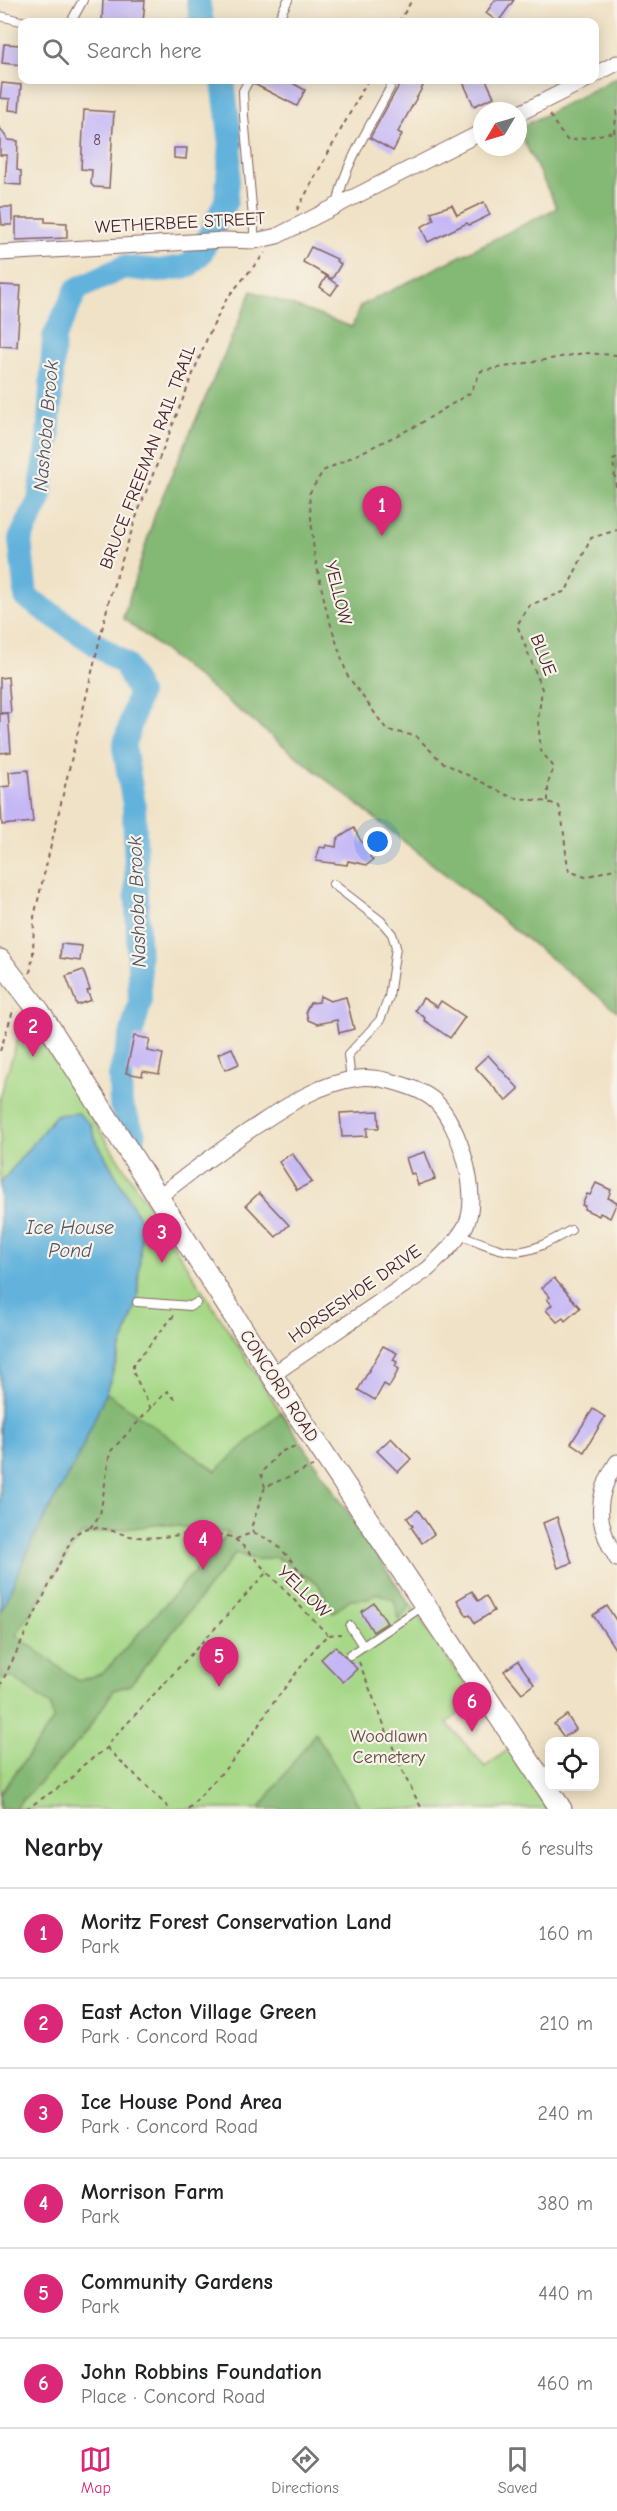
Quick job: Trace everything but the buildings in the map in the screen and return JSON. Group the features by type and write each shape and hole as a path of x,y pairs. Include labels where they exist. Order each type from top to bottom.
{"street":[{"path":"599,72 617,63"},
{"path":"527,110 578,84"},
{"name":"WETHERBEE STREET","path":"0,253 225,240 255,241 277,236 473,137"},
{"name":"CONCORD ROAD","path":"0,960 39,1011 272,1375 561,1809"},
{"name":"HORSESHOE DRIVE","path":"158,1197 210,1157 296,1099 321,1087 362,1077 398,1082 435,1101 456,1134 468,1170 472,1196 466,1224 447,1250 428,1269 272,1375"},
{"path":"617,1462 604,1483 600,1507 603,1532 617,1559"}],"lane":[{"path":"73,18 83,0"},
{"path":"279,18 288,0"},
{"path":"0,16 18,20"},
{"path":"247,84 243,91 244,116 255,241"},
{"path":"338,205 339,192 390,88"},
{"path":"333,884 381,921 392,934 396,947 389,997 380,1020 348,1055 351,1080"},
{"path":"459,1234 500,1251 517,1252 532,1250 571,1230"},
{"path":"137,1302 191,1306 196,1303"},
{"path":"352,1653 424,1605"},
{"path":"350,1626 363,1646"}],"path":[{"path":"401,18 412,0"},
{"path":"292,216 366,84"},
{"path":"543,102 568,141 614,132"},
{"path":"614,132 617,111"},
{"path":"614,132 617,135"},
{"name":"BRUCE FREEMAN RAIL TRAIL","path":"34,917 110,596 138,512 208,336 226,298 277,236"},
{"name":"YELLOW","path":"548,802 511,797 442,762 416,736 387,730 347,675 327,613 314,553 309,494 323,471 416,426 470,393 481,371 584,353 617,355"},
{"path":"617,458 613,460 617,496"},
{"name":"BLUE","path":"548,802 548,783 554,767 541,751 538,720 542,689 517,625 530,605 566,591 591,538 617,530"},
{"path":"548,802 559,806 564,822 564,847 569,871 585,877 617,868"},
{"path":"0,1051 7,1026"},
{"path":"151,1409 133,1372 134,1365 183,1305"},
{"path":"90,1528 100,1515 110,1452 167,1391 176,1400"},
{"path":"254,1534 251,1528 266,1487 261,1473 280,1452 304,1440"},
{"path":"266,1487 319,1462"},
{"path":"0,1686 71,1540 78,1532 90,1528 109,1528 129,1536 160,1537 208,1533 235,1539 254,1534 269,1540 295,1564 307,1581"},
{"path":"235,1539 267,1572"},
{"name":"YELLOW","path":"26,1809 70,1780 82,1766 107,1748 110,1742 267,1572 328,1635 307,1657 234,1758 188,1809"},
{"path":"352,1653 404,1775 422,1809"},
{"path":"107,1748 170,1809"}],"green space":[{"path":"617,77 617,1011 123,618 156,511 252,291 352,327 360,306 557,208 527,147 527,124"},
{"name":"Woodlawn Cemetery","path":"25,1014 316,1467 476,1700 447,1723 485,1767 509,1749 548,1809 0,1809 0,1613 35,1535 106,1392 137,1302 142,1223 96,1140 91,1125 56,1115 0,1184 0,1097"},
{"path":"106,1392 216,1471 281,1412 410,1605 399,1621 394,1600 376,1593 368,1599 349,1600 333,1613 318,1584 276,1557 256,1560 236,1553 130,1685 114,1690 82,1738 14,1809 0,1809 0,1794 53,1721 51,1706 11,1676 0,1680 0,1613 35,1535 79,1455","holes":["162,1524 229,1533 103,1673 78,1681 16,1635 81,1535"]},
{"path":"315,1733 361,1809 259,1809"}],"water":[{"name":"Ice House Pond","path":"78,1113 91,1125 96,1140 142,1223 137,1302 106,1392 79,1455 35,1535 0,1613 0,1184 56,1115"}],"waterway":[{"name":"Nashoba Brook","path":"198,0 201,18"},
{"name":"Nashoba Brook","path":"134,1135 121,1105 120,1076 140,1002 134,805 124,747 139,693 125,664 26,597 20,539 39,501 48,441 54,337 77,289 124,267 158,271 188,266 201,253 226,201 231,144 224,84"}],"place":[{"name":"Moritz Forest Conservation Land","path":"382,536"},
{"name":"East Acton Village Green","path":"33,1057"},
{"name":"Ice House Pond Area","path":"162,1263"},
{"name":"Morrison Farm","path":"203,1570"},
{"name":"Community Gardens","path":"219,1687"},
{"name":"John Robbins Foundation","path":"472,1732"}]}
